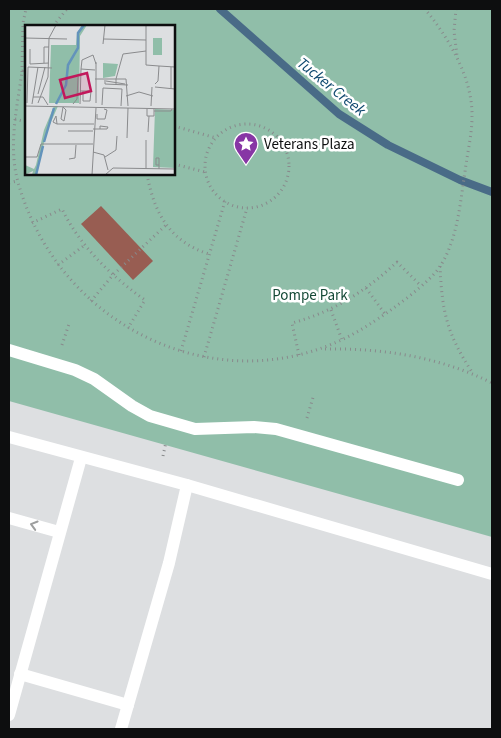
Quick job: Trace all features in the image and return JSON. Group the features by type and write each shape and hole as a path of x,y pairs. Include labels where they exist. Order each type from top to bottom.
{"lane":[{"path":"9,350 75,370 88,376 150,416 195,429 254,427 276,429 458,480"},
{"path":"9,437 81,458 187,485 492,574"},
{"path":"9,715 81,458"},
{"path":"122,729 169,563 187,485"},
{"path":"9,518 60,532"},
{"path":"20,674 128,705"}],"path":[{"path":"26,9 22,24 22,72 15,119 15,164 17,181 32,223 73,285 91,301 128,328 181,351 224,362 245,362 322,349 342,340 385,314 440,266 457,226 472,115 467,84 457,59 442,30 425,9"},
{"path":"54,25 67,9"},
{"path":"456,9 454,31 457,59"},
{"path":"22,72 25,68"},
{"path":"21,82 25,83"},
{"path":"15,119 25,122"},
{"path":"256,124 275,134 286,150 289,170 282,190 266,203 247,208 225,201 210,186 205,172 208,149 216,138 226,129 236,125 256,124"},
{"path":"175,126 216,138"},
{"path":"175,164 205,172"},
{"path":"147,175 151,192 167,224 179,240 193,249 209,254"},
{"path":"9,183 17,181"},
{"path":"181,351 225,201"},
{"path":"204,357 247,208"},
{"path":"32,223 62,210 85,245 113,274 145,300 128,328"},
{"path":"91,301 113,274 167,224"},
{"path":"58,265 85,245"},
{"path":"299,354 292,323 331,310 366,288 397,262 420,285"},
{"path":"440,266 443,305 448,329 458,350 473,373"},
{"path":"366,288 385,314"},
{"path":"331,310 342,340"},
{"path":"322,349 394,352 473,373 492,383"},
{"path":"163,456 167,439"}],"green space":[{"name":"Pompe Park","path":"9,9 492,9 492,537 9,401"}],"building":[{"path":"101,206 153,261 133,280 81,224"}],"waterway":[{"name":"Tucker Creek","path":"220,9 339,114 388,145 460,180 492,192"}],"place":[{"name":"Veterans Plaza","path":"246,165"}]}
